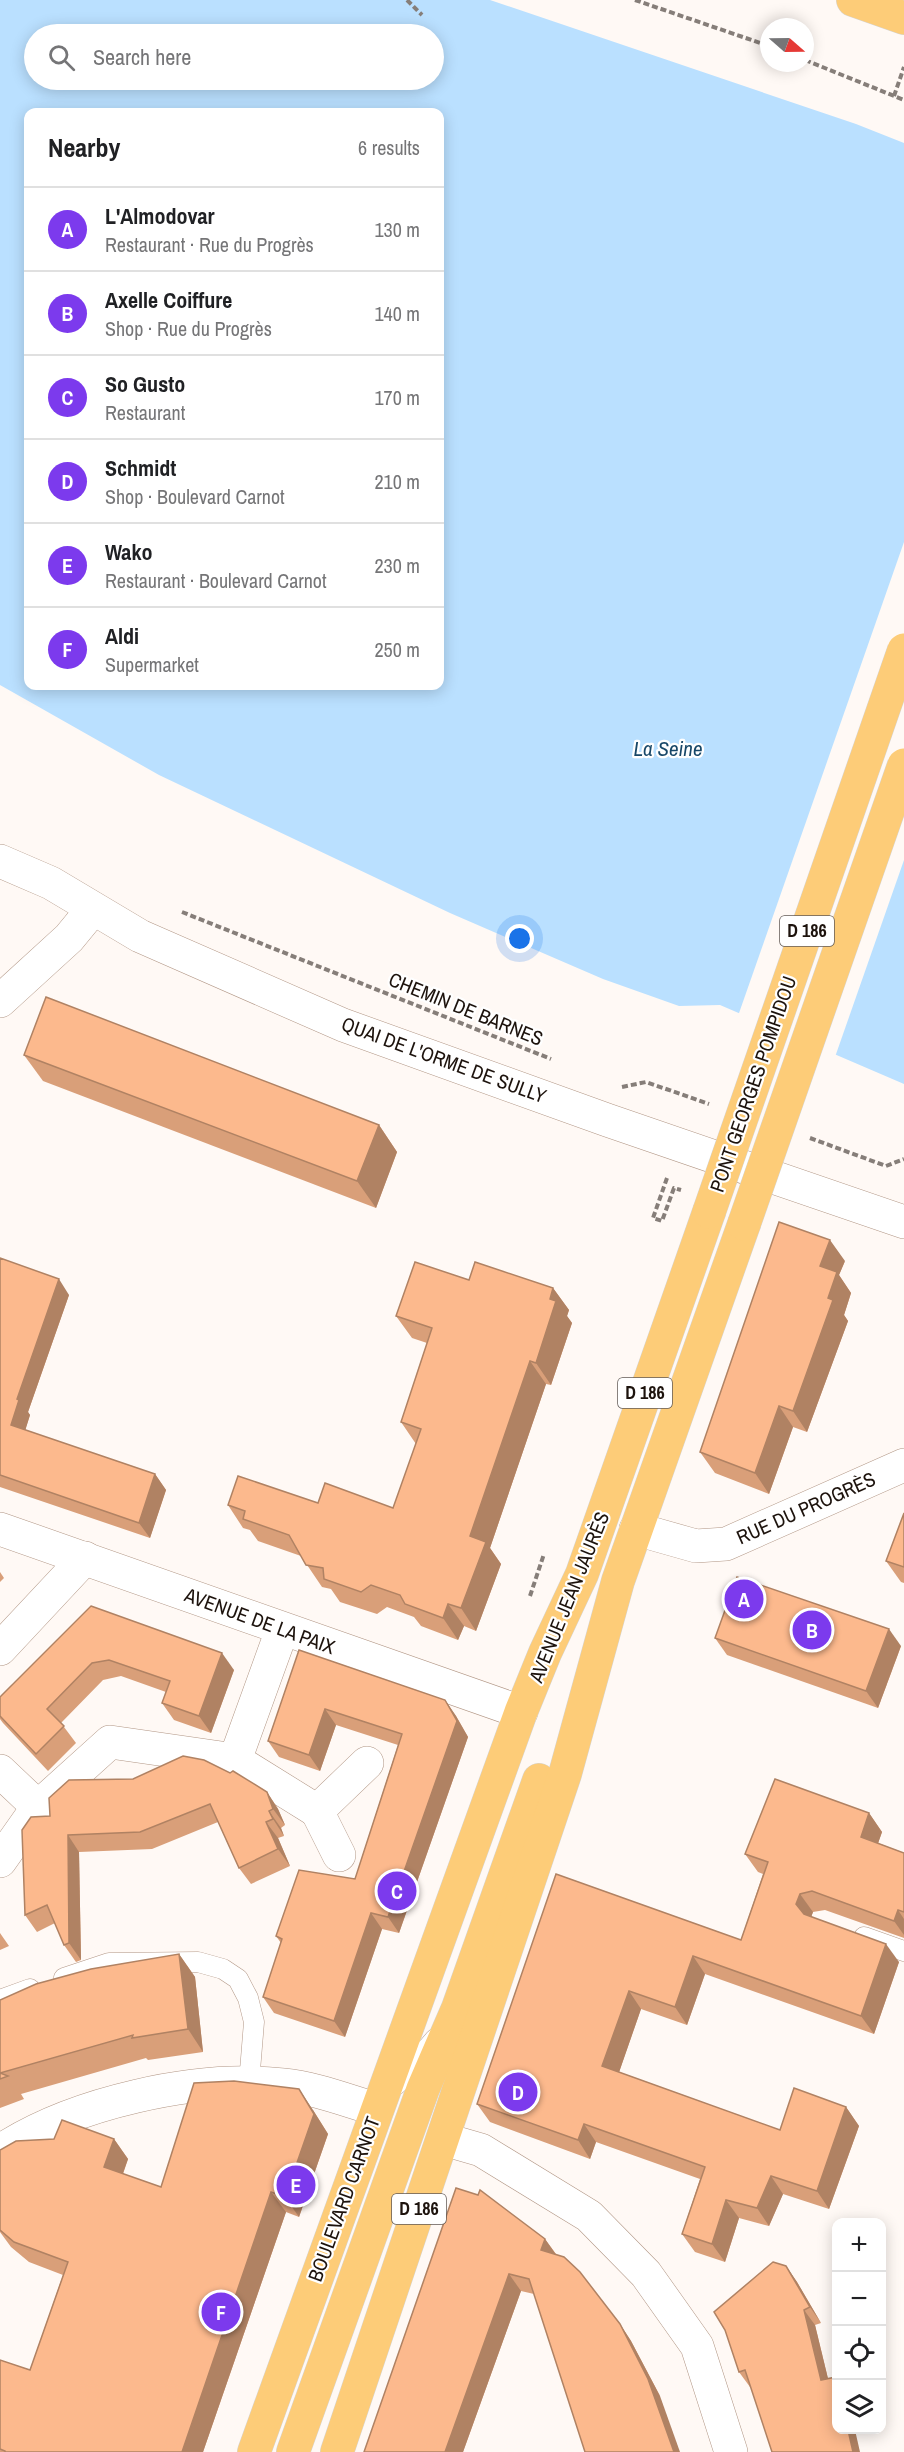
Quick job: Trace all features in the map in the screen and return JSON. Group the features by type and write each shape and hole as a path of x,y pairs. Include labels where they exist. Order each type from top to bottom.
{"main road":[{"path":"853,0 904,18"},
{"name":"PONT GEORGES POMPIDOU","path":"699,1203 904,650"},
{"name":"PONT GEORGES POMPIDOU","path":"744,1224 904,765"},
{"name":"AVENUE JEAN JAURÈS","path":"437,1946 544,1653 582,1575 699,1203"},
{"name":"AVENUE JEAN JAURÈS","path":"443,2139 565,1774 618,1581 744,1224"},
{"name":"D 186","path":"423,2089 453,1974 543,1709 582,1575"},
{"name":"D 186","path":"293,2452 423,2089 458,2008 561,1719 618,1581"},
{"name":"BOULEVARD CARNOT","path":"254,2452 376,2109 437,1946"},
{"name":"D 186","path":"337,2452 443,2139"}],"street":[{"name":"QUAI DE L'ORME DE SULLY","path":"0,861 51,883 92,910 140,936 343,1024 679,1145 904,1222"},
{"path":"0,1001 69,938 92,910"},
{"name":"RUE DU PROGRÈS","path":"636,1529 696,1546 726,1544 904,1465"},
{"name":"AVENUE DE LA PAIX","path":"0,1529 282,1630 521,1712"},
{"path":"0,1649 85,1558"},
{"path":"235,1760 282,1630"},
{"path":"0,1861 38,1807 110,1742 235,1760 317,1811 339,1855"},
{"path":"317,1811 367,1763"},
{"path":"0,1772 38,1807"},
{"path":"0,2151 13,2142 68,2119 134,2097 182,2087 249,2083 283,2085 321,2092 376,2109"},
{"path":"443,2139 482,2150 589,2216 646,2274 697,2346 731,2452"}],"lane":[{"path":"842,1929 904,1951"},
{"path":"0,2000 109,1963 198,1962 223,1969 238,1980 248,1998 254,2022 249,2083"},
{"path":"376,2109 435,2039"}],"path":[{"path":"407,0 422,15"},
{"path":"635,0 760,43"},
{"path":"814,64 904,100"},
{"path":"894,96 904,67"},
{"name":"CHEMIN DE BARNES","path":"301,962 557,1062"},
{"path":"823,1143 886,1166 904,1159"},
{"path":"679,1145 653,1218 662,1221 674,1188 699,1203"}],"water":[{"name":"La Seine","path":"0,0 490,0 856,124 904,143 904,1084 720,1005 679,1006 603,979 450,913 159,775 0,685"}],"pier":[{"path":"904,542 904,860 835,1057 738,1016"}],"building":[{"path":"46,997 379,1125 357,1181 24,1055"},
{"path":"779,1222 830,1240 820,1266 837,1272 828,1298 833,1300 793,1411 779,1406 755,1473 700,1452"},
{"path":"0,1258 59,1279 17,1399 19,1400 11,1425 155,1474 139,1523 0,1475"},
{"path":"415,1262 469,1280 475,1262 553,1288 550,1299 556,1301 536,1363 530,1361 470,1536 486,1542 461,1608 448,1604 443,1618 405,1604 400,1595 371,1585 361,1592 324,1579 323,1568 306,1565 289,1535 243,1519 245,1511 228,1505 238,1476 318,1503 325,1483 393,1508 421,1429 401,1422 432,1328 396,1316"},
{"path":"904,1513 904,1567 886,1561"},
{"path":"737,1577 889,1629 866,1691 715,1638"},
{"path":"91,1606 222,1653 199,1716 162,1703 170,1681 109,1660 92,1663 47,1709 64,1726 36,1754 0,1716 0,1697"},
{"path":"299,1650 445,1700 457,1721 388,1917 371,1913 334,2021 263,1997 282,1939 276,1936 299,1870 355,1879 402,1734 325,1709 309,1755 268,1741"},
{"path":"183,1756 204,1760 230,1773 233,1771 267,1792 273,1809 269,1811 273,1819 266,1822 278,1849 239,1868 210,1804 140,1832 68,1835 69,1943 64,1945 47,1905 25,1915 22,1830 31,1817 50,1816 49,1798 69,1780 133,1779"},
{"path":"775,1779 869,1813 861,1837 904,1853 904,1912 898,1910 894,1921 812,1891 800,1894 796,1904 804,1914 886,1944 861,2016 693,1956 675,2007 629,1991 602,2066 780,2130 794,2088 846,2107 817,2191 771,2176 757,2208 726,2200 712,2244 682,2234 705,2167 584,2124 578,2140 477,2104 556,1874 741,1940 768,1862 745,1854"},
{"path":"179,1954 188,2029 132,2038 133,2035 0,2073 0,2000 36,1984 91,1969"},
{"path":"0,2073 8,2076 0,2079"},
{"path":"234,2081 299,2089 314,2114 285,2197 271,2192 182,2452 5,2452 0,2449 0,2360 30,2370 68,2262 14,2242 0,2230 0,2150 16,2141 54,2139 62,2120 114,2139 104,2167 161,2187 194,2083"},
{"path":"456,2188 478,2195 480,2190 545,2239 541,2250 564,2257 580,2272 620,2324 648,2379 674,2452 585,2452 529,2279 509,2274 445,2452 364,2452"},
{"path":"773,2262 786,2266 810,2307 804,2310 821,2380 832,2378 832,2434 849,2434 853,2452 772,2452 745,2370 739,2372 725,2330 714,2312"}],"place":[{"name":"L'Almodovar","path":"744,1599"},
{"name":"Axelle Coiffure","path":"812,1630"},
{"name":"So Gusto","path":"397,1891"},
{"name":"Schmidt","path":"518,2092"},
{"name":"Wako","path":"296,2185"},
{"name":"Aldi","path":"221,2312"}]}
